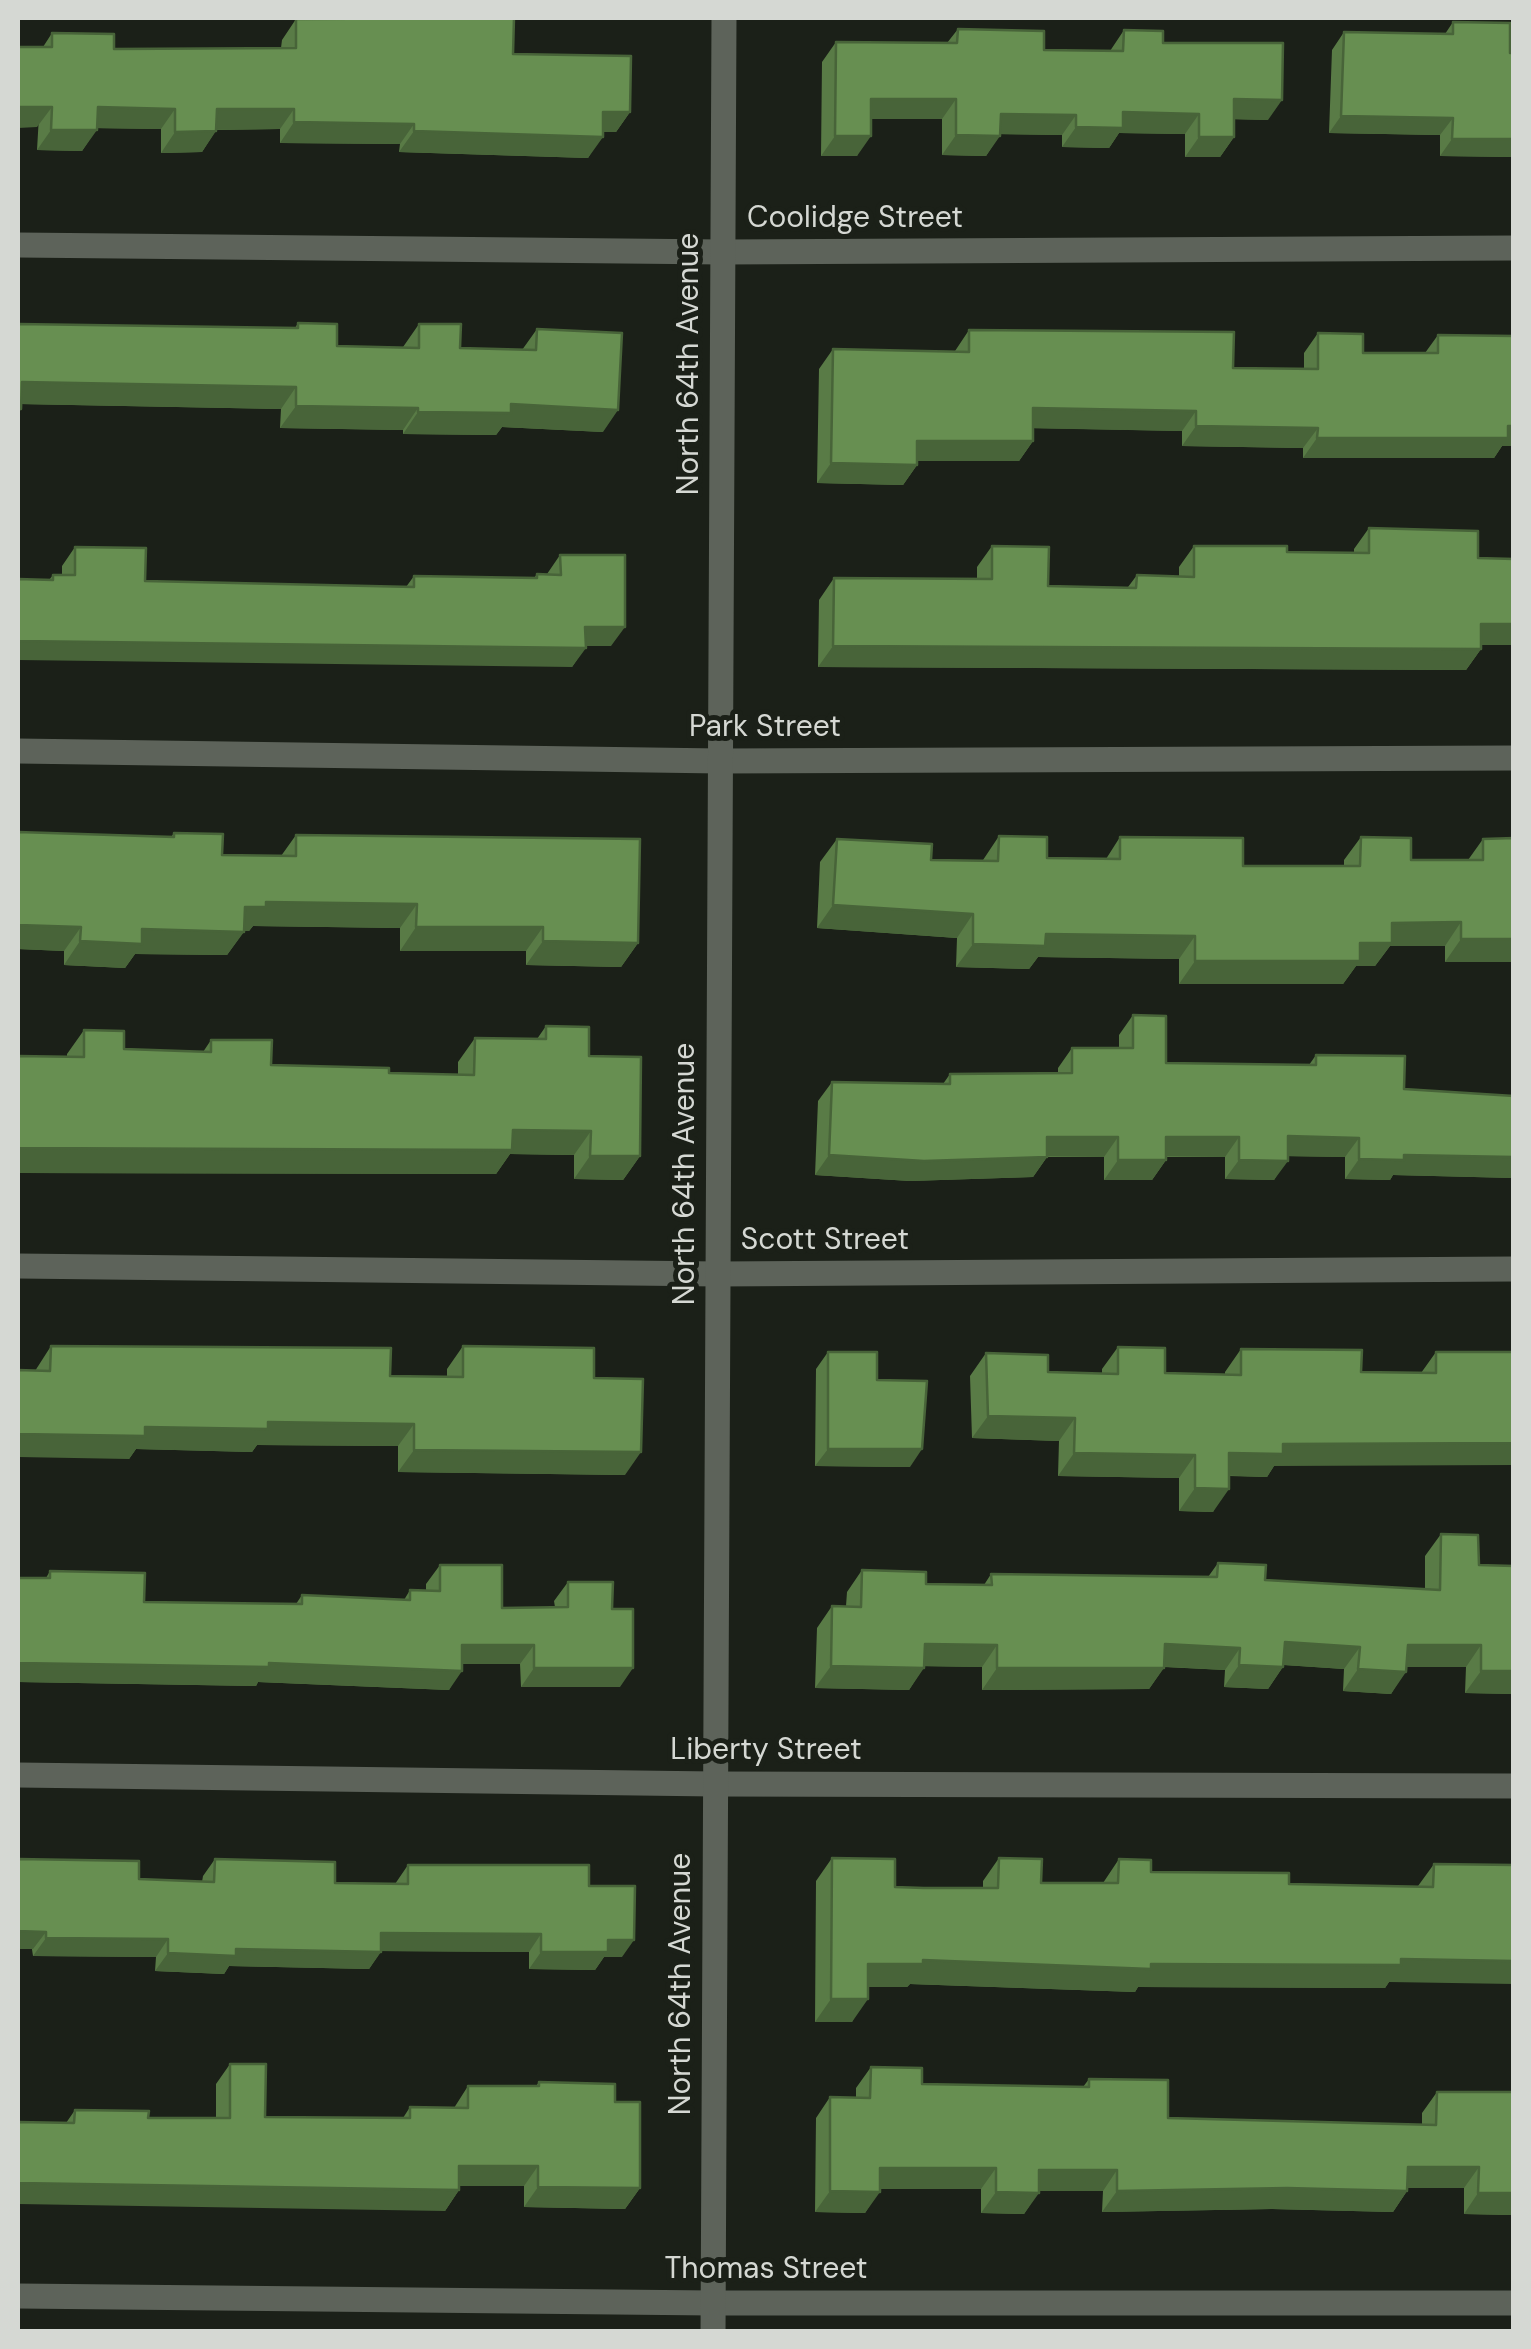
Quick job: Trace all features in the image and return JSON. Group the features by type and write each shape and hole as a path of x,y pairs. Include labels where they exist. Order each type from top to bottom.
{"street":[{"name":"North 64th Avenue","path":"713,2332 724,18"},
{"name":"Coolidge Street","path":"18,246 722,252 1514,248"},
{"name":"Park Street","path":"18,752 720,761 1514,758"},
{"name":"Scott Street","path":"18,1266 718,1274 1514,1269"},
{"name":"Liberty Street","path":"18,1775 715,1784 1514,1786"},
{"name":"Thomas Street","path":"18,2296 713,2303 1514,2303"}],"building":[{"path":"514,18 513,54 631,56 630,112 603,112 603,137 414,131 414,124 294,122 294,109 217,109 216,131 175,132 175,109 98,107 97,130 51,130 52,107 18,107 18,47 52,47 52,33 114,34 114,49 296,48 296,19"},
{"path":"1453,22 1510,23 1514,139 1452,139 1453,118 1341,116 1344,32 1453,34"},
{"path":"958,29 1044,31 1044,50 1123,51 1124,30 1163,31 1163,43 1283,43 1282,100 1234,99 1234,137 1199,137 1199,114 1123,112 1123,128 1076,127 1076,115 1001,114 1000,136 956,135 956,99 871,99 871,136 835,136 836,42 957,43"},
{"path":"298,323 337,324 337,346 419,348 419,324 461,324 460,348 536,350 537,329 622,333 618,410 511,404 511,413 418,412 418,408 296,406 296,387 22,382 18,409 18,324 298,328"},
{"path":"969,330 1234,332 1233,368 1318,369 1318,333 1363,334 1363,353 1438,353 1438,335 1514,336 1514,426 1508,426 1508,438 1317,438 1318,428 1196,426 1196,411 1033,408 1033,441 917,441 917,465 831,463 833,349 969,352"},
{"path":"1369,528 1478,531 1478,558 1514,559 1514,624 1481,624 1481,649 833,646 834,578 992,579 992,546 1049,547 1048,586 1136,588 1137,575 1194,577 1194,546 1287,546 1287,552 1369,553"},
{"path":"75,547 146,548 145,581 414,587 414,576 537,578 537,574 561,575 560,555 625,555 625,627 585,627 586,648 18,641 18,579 53,580 53,575 75,575"},
{"path":"18,832 174,837 174,833 223,834 222,855 296,856 296,835 640,839 638,943 543,941 543,927 416,927 417,904 266,902 266,907 245,907 244,932 142,929 142,944 80,941 81,927 18,925"},
{"path":"999,836 1047,837 1047,858 1120,859 1120,837 1243,838 1243,866 1360,866 1361,837 1411,838 1411,860 1483,860 1483,839 1514,838 1514,939 1461,939 1461,922 1392,923 1392,943 1360,943 1360,961 1195,961 1195,936 1046,934 1045,946 973,944 973,914 833,905 837,839 932,844 931,860 998,861"},
{"path":"1133,1015 1166,1016 1166,1063 1316,1065 1316,1055 1405,1056 1404,1089 1514,1096 1514,1157 1404,1155 1404,1160 1359,1159 1359,1138 1288,1136 1288,1161 1239,1160 1239,1137 1166,1137 1166,1160 1118,1160 1118,1137 1047,1137 1047,1157 924,1161 829,1155 832,1082 950,1084 950,1074 1072,1073 1072,1048 1133,1048"},
{"path":"546,1026 589,1027 589,1056 641,1057 640,1156 590,1156 591,1131 513,1130 512,1150 18,1148 18,1056 84,1057 84,1030 124,1031 124,1049 211,1052 211,1040 272,1040 271,1065 474,1075 475,1038 546,1039"},
{"path":"51,1346 391,1348 390,1376 463,1377 463,1346 594,1348 594,1378 643,1379 641,1452 414,1450 414,1424 268,1422 268,1429 145,1427 145,1436 18,1434 18,1370 50,1371"},
{"path":"1118,1347 1165,1348 1165,1373 1241,1375 1241,1349 1362,1350 1361,1372 1436,1373 1436,1352 1514,1352 1514,1443 1283,1444 1283,1454 1229,1453 1229,1489 1195,1488 1195,1455 1074,1453 1075,1418 988,1416 986,1353 1048,1355 1048,1372 1118,1374"},
{"path":"828,1352 877,1352 877,1380 927,1381 922,1449 828,1449"},
{"path":"1441,1534 1478,1535 1479,1565 1514,1566 1514,1671 1481,1671 1481,1645 1408,1645 1406,1672 1358,1669 1360,1647 1285,1642 1283,1667 1239,1665 1240,1648 1165,1644 1164,1668 997,1668 997,1645 925,1644 924,1668 831,1666 832,1606 861,1607 862,1570 926,1572 926,1584 992,1585 991,1574 1217,1577 1218,1563 1266,1565 1265,1580 1440,1590"},
{"path":"440,1565 502,1565 502,1608 568,1607 568,1582 613,1582 612,1609 633,1609 633,1668 534,1668 534,1645 462,1645 462,1671 269,1663 269,1667 18,1663 18,1578 50,1578 50,1571 145,1573 144,1602 302,1604 302,1595 410,1600 410,1590 440,1591"},
{"path":"832,1858 895,1859 895,1887 924,1888 998,1888 999,1858 1042,1859 1041,1883 1118,1883 1119,1859 1151,1860 1151,1872 1289,1873 1289,1884 1433,1887 1434,1864 1514,1865 1514,1961 1401,1959 1401,1965 1151,1964 1151,1969 923,1960 923,1964 868,1964 868,1999 831,1999"},
{"path":"18,1859 139,1861 139,1879 214,1882 215,1859 335,1862 335,1883 408,1884 408,1865 589,1865 589,1886 635,1886 634,1940 608,1940 608,1952 541,1952 541,1934 381,1933 381,1952 236,1949 236,1956 168,1953 168,1939 46,1938 46,1932 18,1931"},
{"path":"230,2064 266,2064 265,2117 410,2118 410,2107 468,2108 468,2086 539,2086 539,2082 615,2084 615,2102 640,2102 640,2188 538,2187 538,2166 459,2166 459,2190 18,2183 18,2122 74,2123 75,2110 149,2111 148,2118 230,2118"},
{"path":"871,2067 922,2068 922,2084 1089,2087 1089,2079 1168,2080 1168,2118 1436,2125 1437,2092 1514,2092 1514,2193 1478,2193 1479,2167 1408,2167 1407,2191 1117,2191 1117,2170 1039,2170 1039,2193 996,2192 996,2168 880,2168 880,2192 830,2191 830,2097 870,2098"}]}
